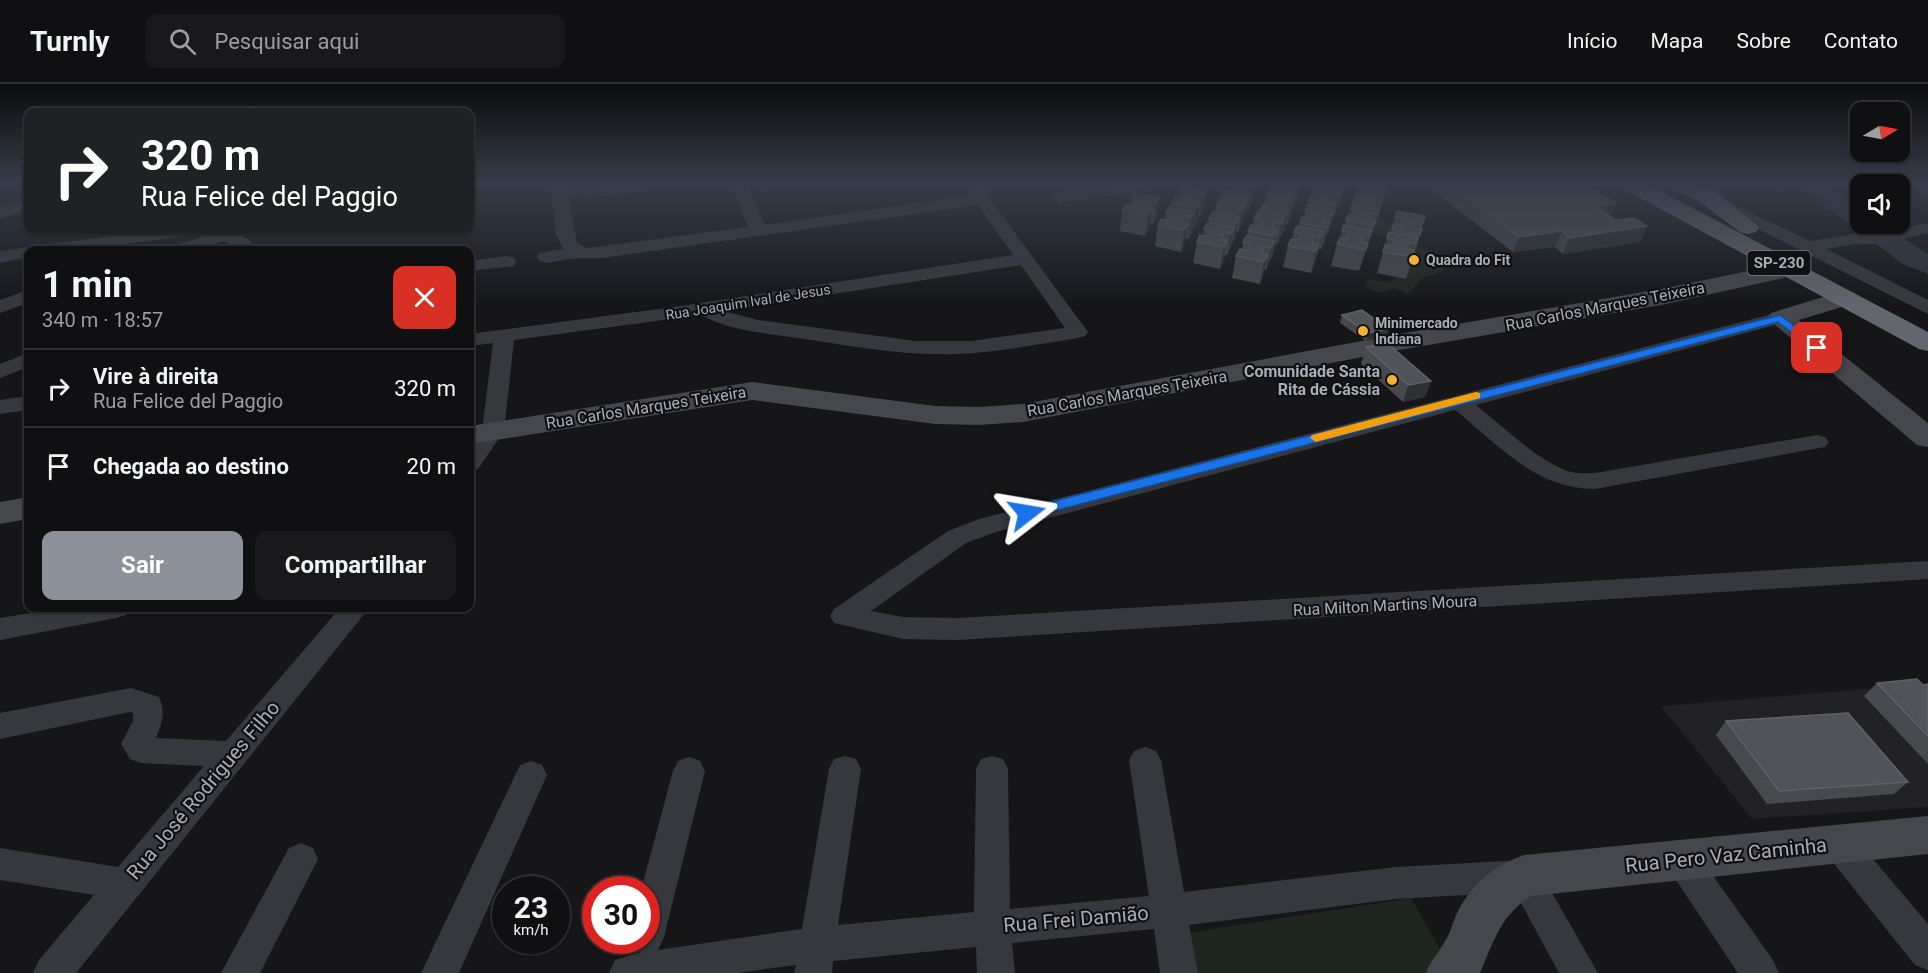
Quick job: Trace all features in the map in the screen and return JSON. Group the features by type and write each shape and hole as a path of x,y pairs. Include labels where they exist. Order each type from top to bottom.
{"highway":[{"name":"SP-230","path":"1708,224 1928,343"},
{"name":"SP-230","path":"1733,224 1928,327"},
{"path":"1744,224 1769,243"}],"street":[{"path":"564,224 565,237 570,249 576,253"},
{"path":"756,224 759,232"},
{"path":"546,257 576,253 602,253 799,224"},
{"path":"704,309 715,316 746,324 840,338 933,347 975,346 1078,332 1002,224"},
{"path":"1762,224 1928,308"},
{"path":"1910,230 1928,228"},
{"path":"68,246 150,234"},
{"path":"217,234 228,236 244,246"},
{"path":"1815,251 1872,246 1888,234"},
{"path":"192,246 228,236"},
{"path":"0,257 24,253"},
{"name":"Rua Joaquim Ival de Jesus","path":"474,339 704,309 1026,259"},
{"path":"474,266 507,262"},
{"name":"Rua Carlos Marques Teixeira","path":"481,433 752,391 780,392 933,415 1000,416 1652,298 1791,269"},
{"path":"1739,279 1777,290 1797,303 1790,315"},
{"path":"0,307 24,298"},
{"path":"1457,400 1790,315 1846,298"},
{"path":"1790,315 1928,438"},
{"path":"474,453 481,433 504,335"},
{"path":"0,372 24,361"},
{"path":"1457,400 1538,464 1559,477 1573,480 1595,481 1817,442"},
{"name":"Rua Milton Martins Moura","path":"1457,400 988,525 957,537 844,616 903,628 958,630 1928,570"},
{"path":"0,407 24,404"},
{"path":"0,513 24,509"},
{"path":"0,629 94,612"},
{"name":"Rua José Rodrigues Filho","path":"52,973 352,612"},
{"path":"0,726 131,700 148,706 148,720 136,744 141,750 233,754"},
{"path":"1145,760 1167,911 1179,973"},
{"path":"814,959 845,769"},
{"path":"992,769 992,927 996,973"},
{"path":"639,959 689,771"},
{"path":"440,973 531,775"},
{"name":"Rua Pero Vaz Caminha","path":"1524,876 1928,835"},
{"path":"1839,844 1928,952"},
{"path":"240,973 301,859"},
{"path":"1682,860 1760,973"},
{"path":"0,864 125,884"},
{"path":"1450,973 1463,957 1475,926 1498,892 1524,876 1579,973"},
{"name":"Rua Frei Damião","path":"639,959 814,959 992,927 1167,911 1396,883 1524,876"}],"shaded area":[{"path":"1369,224 1390,224 1419,247 1435,252 1444,265 1443,271 1421,279 1408,295 1395,288 1381,293 1366,288 1368,279 1388,283 1398,276 1393,238 1364,231"},
{"path":"1928,684 1928,807 1752,819 1661,706"},
{"path":"1411,898 1448,964 1439,973 1193,973 1187,933"}],"building":[{"path":"1158,224 1188,224 1184,230"},
{"path":"1207,224 1234,227 1231,234 1224,232 1221,239 1227,240 1224,247 1197,242 1200,235 1207,236 1211,230 1204,229"},
{"path":"1274,224 1272,229 1278,230 1275,236 1248,231 1251,225"},
{"path":"1308,224 1328,224 1327,228"},
{"path":"1393,224 1415,224 1414,227 1422,229 1420,235 1392,230"},
{"path":"1502,224 1647,226 1569,238 1562,231 1519,237"},
{"path":"1344,225 1372,230 1370,236 1363,235 1361,242 1368,243 1366,250 1337,244 1340,238 1346,239 1349,232 1342,231"},
{"path":"1297,226 1324,231 1321,238 1314,236 1312,243 1319,244 1316,251 1288,246 1291,239 1298,240 1301,234 1294,232"},
{"path":"1389,232 1418,237 1416,244 1409,242 1407,249 1414,250 1413,257 1383,252 1385,245 1393,246 1394,240 1387,238"},
{"path":"1246,236 1274,241 1271,248 1264,247 1261,253 1268,255 1264,262 1236,256 1240,249 1246,251 1250,244 1243,242"},
{"path":"1362,310 1389,329 1368,333 1342,315"},
{"path":"1387,343 1431,381 1408,385 1366,347"},
{"path":"1917,679 1923,685 1928,684 1928,736 1877,683"},
{"path":"1848,713 1908,782 1779,791 1726,721"}],"waterway":[{"path":"1879,234 1913,258 1928,265"}],"slow traffic":[{"path":"1316,438 1476,396"}],"place":[{"name":"Quadra do Fit","path":"1414,260"},
{"name":"Minimercado Indiana","path":"1363,331"},
{"name":"Comunidade Santa Rita de Cássia","path":"1392,380"}],"route":[{"path":"1027,513 1780,318 1817,348"}]}
